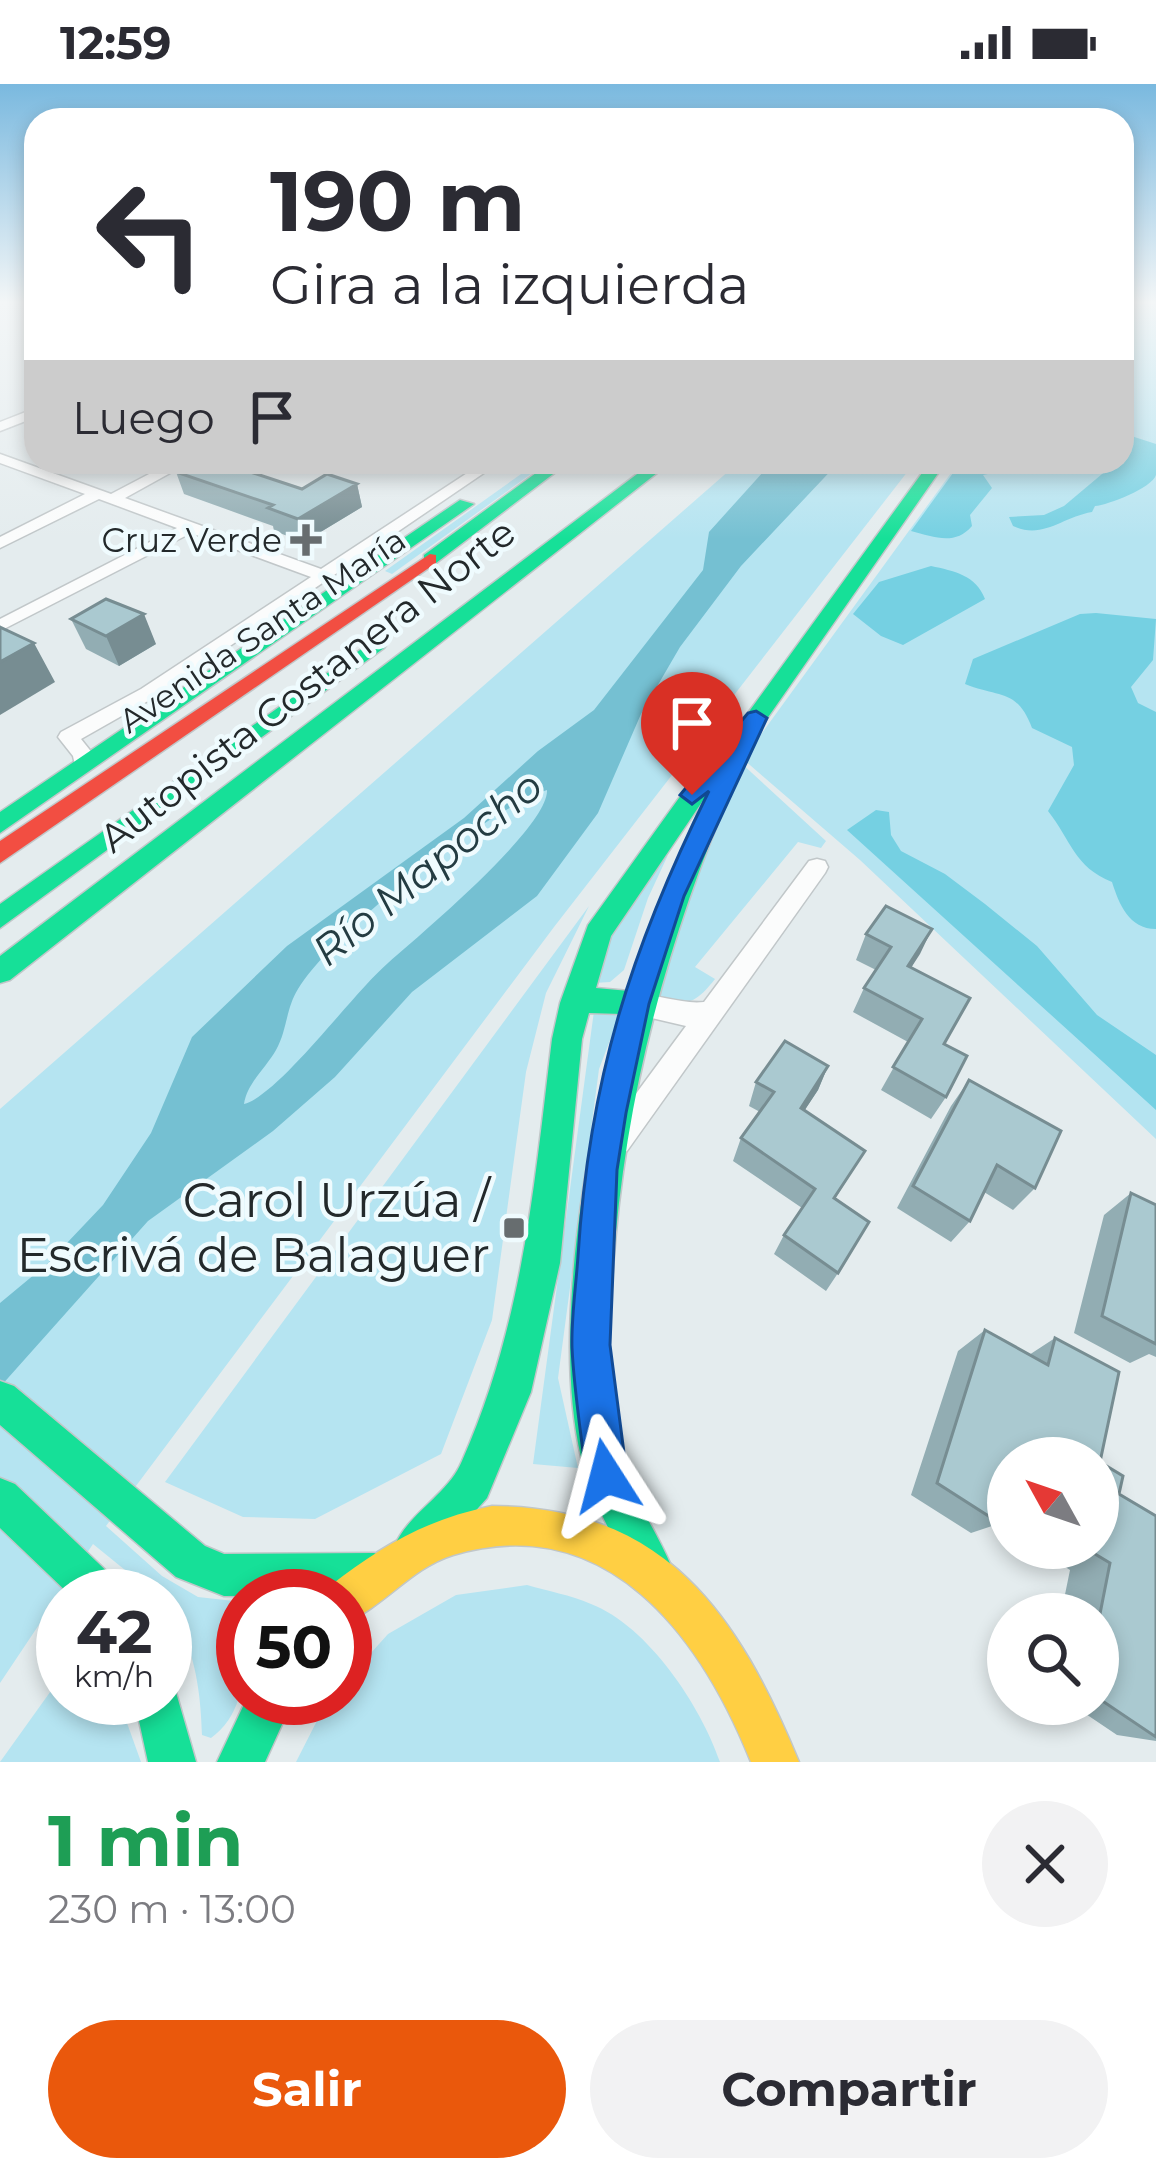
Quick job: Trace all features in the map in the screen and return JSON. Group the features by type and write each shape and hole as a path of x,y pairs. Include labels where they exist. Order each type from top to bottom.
{"main road":[{"name":"Avenida Santa María","path":"353,584 509,474"},
{"name":"Avenida Santa María","path":"0,824 136,732 328,616 543,474"},
{"name":"Autopista Costanera Norte","path":"446,593 610,474"},
{"name":"Autopista Costanera Norte","path":"0,972 647,474"},
{"path":"576,528 672,474"},
{"path":"415,1547 473,1484 512,1392 539,1278 559,1090 574,1003 591,950 622,893 720,757 756,718 929,474"},
{"path":"324,576 353,584 359,596 328,616 324,576"},
{"name":"Avenida Santa María","path":"0,854 328,616"},
{"name":"Autopista Costanera Norte","path":"0,918 409,620"},
{"path":"651,1568 606,1476 598,1431 591,1345 600,1170 635,1004 688,851 756,718"},
{"path":"0,865 40,826"},
{"path":"574,1003 604,999 635,1004"},
{"path":"0,1400 152,1532 191,1562 224,1575 374,1574 415,1547 463,1528 511,1521 575,1530 606,1541 651,1568 694,1610 730,1659 762,1718 796,1762"},
{"path":"0,1499 74,1569"},
{"path":"762,1718 776,1762"},
{"path":"163,1725 172,1762"},
{"path":"241,1762 259,1725"}],"street":[{"path":"44,474 324,576"},
{"path":"0,543 156,474"},
{"name":"Avenida Santa María","path":"85,765 83,754 68,737 148,693 476,474"},
{"path":"0,626 190,527"},
{"name":"Avenida Santa María","path":"78,730 114,736 136,732"},
{"path":"600,1170 708,1013 817,867"},
{"path":"635,1004 686,1016 708,1013"}],"shaded area":[{"path":"1134,382 1156,382 1156,1139 860,860 743,759 950,474 1134,474"},
{"path":"1134,437 1156,444 1156,475 1138,490 1043,529 1024,530 1013,526 1009,517 1044,515 1064,506 1102,474 1134,474"},
{"path":"521,474 531,474 392,574 385,571"},
{"path":"725,474 906,474 554,927 106,1526 154,1569 124,1569 93,1544 76,1569 36,1569 36,1629 0,1683 0,1109"},
{"path":"761,474 828,474 741,566 680,647 641,714 598,813 537,896 412,992 335,1077 273,1131 148,1221 0,1387 0,1303 47,1264 103,1205 151,1133 192,1037 287,946 464,818 538,751 594,710 703,570 709,532","holes":["547,790 528,829 481,880 373,977 276,1082 244,1104 280,1043 298,989 343,937 450,847 519,802"]},
{"path":"952,474 988,474 983,475 992,488 970,515 972,526 965,532 944,538 911,531"},
{"path":"931,566 970,579 985,599 903,645 881,636 853,614 879,582"},
{"path":"1080,614 1156,619 1153,660 1131,687 1138,703 1156,712 1156,929 1132,920 1112,882 1081,861 1048,811 1074,765 1072,747 1032,728 1013,700 965,684 973,659"},
{"path":"740,762 826,841 821,848 798,842 695,967 715,979 699,996 677,1003 646,994 723,790"},
{"path":"876,810 889,812 891,835 901,851 945,874 985,904 1037,946 1097,1015 1156,1055 1156,1110 847,830"},
{"path":"668,855 624,970 610,982 594,983 617,920"},
{"path":"589,906 546,993 526,1072 492,1320 441,1454 315,1519 243,1517 165,1482"},
{"path":"594,1011 620,1014 599,1069 558,1378 578,1468 533,1464"},
{"path":"527,1585 612,1615 670,1670 700,1717 720,1762 296,1762 315,1725 372,1725 372,1652 388,1634 456,1595"},
{"path":"192,1594 216,1599 216,1725 225,1725 211,1738 202,1735"},
{"path":"36,1712 36,1725 128,1725 141,1762 0,1762"}],"building":[{"path":"182,474 256,474 302,489 327,474 357,484 298,519 268,508 273,505"},
{"path":"106,599 144,614 106,636 71,619"},
{"path":"0,627 34,643 0,662"},
{"path":"886,906 932,929 908,966 970,998 944,1044 967,1056 946,1097 893,1067 922,1019 864,988 891,947 866,934"},
{"path":"785,1041 828,1066 801,1108 865,1151 834,1198 869,1222 838,1273 784,1235 815,1189 741,1138 774,1092 756,1082"},
{"path":"969,1080 1061,1131 1035,1188 997,1165 970,1221 913,1186"},
{"path":"1131,1193 1156,1205 1156,1344 1102,1316"},
{"path":"985,1330 1048,1365 1055,1338 1119,1372 1105,1437 987,1437 987,1515 937,1483"},
{"path":"1119,1494 1156,1516 1156,1737 1119,1712 1119,1593 1104,1593 1109,1569 1119,1569"}],"traffic: fast":[{"path":"430,559 545,474"},
{"path":"0,972 647,474"},
{"path":"415,1547 473,1484 512,1392 542,1263 567,1039 598,933 720,757 756,718 929,474"},
{"path":"0,824 466,504"},
{"path":"0,918 377,644"},
{"path":"651,1568 611,1488 594,1416 591,1347 599,1214 634,1023 673,900 724,780"},
{"path":"574,1003 604,999 635,1004"},
{"path":"0,1400 191,1562 224,1575 374,1574"},
{"path":"0,1499 74,1569"},
{"path":"163,1725 172,1762"},
{"path":"241,1762 258,1725"}],"traffic: slow":[{"path":"372,1580 411,1552 451,1535 492,1527 534,1527 613,1550 682,1599 709,1632 729,1663 775,1762"}],"traffic: jam":[{"path":"0,854 430,559"}],"place":[{"name":"Cruz Verde","path":"306,540"},
{"name":"Carol Urzúa / Escrivá de Balaguer","path":"514,1228"}],"route":[{"path":"606,1476 591,1345 600,1170 610,1113 635,1004 670,896 756,718 692,795"}],"water label":[{"name":"Río Mapocho","path":"427,868"}]}
